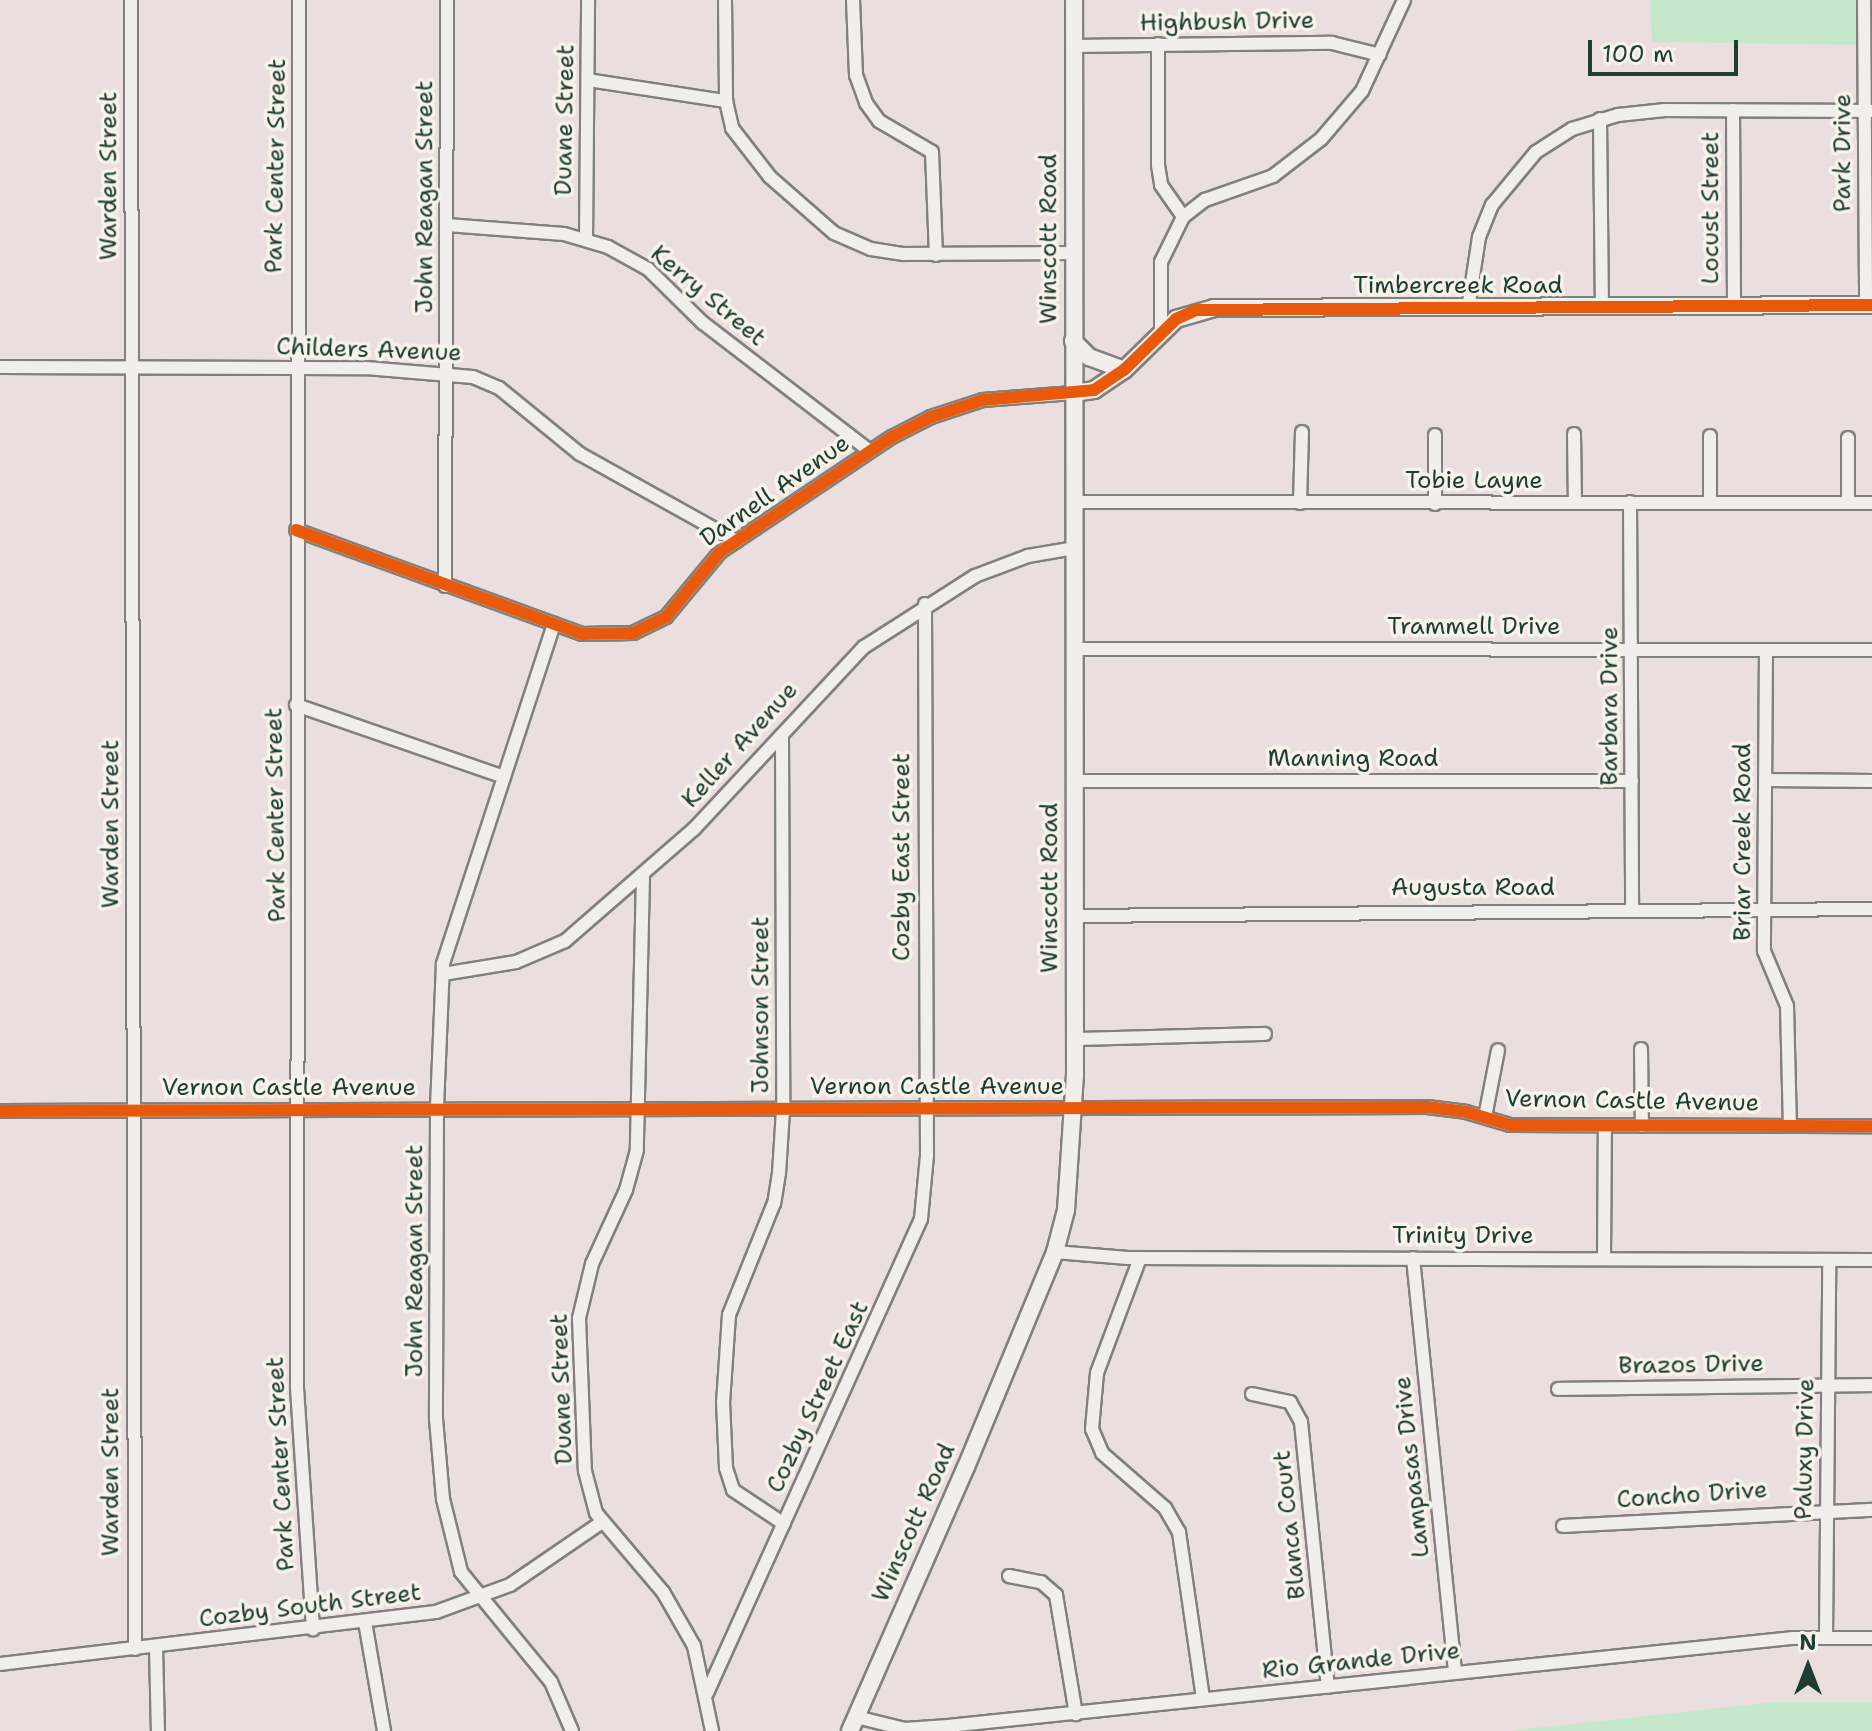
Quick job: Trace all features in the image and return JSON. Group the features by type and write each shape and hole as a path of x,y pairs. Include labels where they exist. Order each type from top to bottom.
{"main road":[{"name":"Winscott Road","path":"853,1724 1055,1252 1066,1210 1074,1109 1075,1039 1074,0"},
{"name":"Timbercreek Road","path":"1073,393 1094,390 1124,370 1176,319 1214,308 1869,305"},
{"path":"1073,341 1089,357 1124,370"}],"street":[{"name":"Warden Street","path":"131,0 135,1649"},
{"name":"Park Center Street","path":"299,0 295,369 297,1388 313,1629"},
{"name":"John Reagan Street","path":"445,586 447,0"},
{"name":"Duane Street","path":"586,240 588,0"},
{"path":"725,0 726,101 732,128 752,156 834,233 871,249 936,255 1073,253"},
{"path":"853,0 856,75 866,103 879,121 932,152 936,255"},
{"path":"1161,332 1161,262 1183,217 1205,200 1273,176 1298,159 1337,124 1362,91 1404,0"},
{"name":"Park Drive","path":"1864,0 1869,305"},
{"name":"Highbush Drive","path":"1074,46 1332,43 1380,55"},
{"path":"1158,44 1158,165 1161,185 1183,217"},
{"path":"588,80 726,101"},
{"name":"Locust Street","path":"1733,110 1734,306"},
{"path":"1468,309 1479,237 1492,205 1536,152 1600,119 1652,111 1868,111"},
{"path":"1600,119 1602,308"},
{"name":"Kerry Street","path":"447,225 537,229 586,240 648,269 703,323 870,451"},
{"name":"Childers Avenue","path":"0,367 447,371 499,388 580,454 736,541"},
{"name":"Darnell Avenue","path":"296,530 554,624 605,636 650,627 666,617 695,577 736,541 870,451 959,406 1073,393"},
{"path":"1300,503 1302,432"},
{"path":"1574,434 1575,503"},
{"path":"1435,435 1435,504"},
{"path":"1710,436 1710,503"},
{"path":"1848,438 1848,503"},
{"name":"Tobie Layne","path":"1075,502 1872,503"},
{"name":"Barbara Drive","path":"1630,502 1632,909"},
{"name":"Keller Avenue","path":"443,974 502,966 549,949 587,925 643,876 864,647 925,604 1002,564 1075,548"},
{"name":"Cozby East Street","path":"925,604 925,1110"},
{"name":"John Reagan Street","path":"554,624 450,935 443,974 437,1110 440,1473 453,1552 480,1599 551,1682 572,1731"},
{"name":"Trammell Drive","path":"1075,649 1872,650"},
{"name":"Briar Creek Road","path":"1766,650 1764,951 1787,1006 1790,1126"},
{"path":"296,705 504,777"},
{"name":"Johnson Street","path":"782,735 783,1110 774,1203 724,1342 723,1402 726,1468 733,1490 784,1524"},
{"path":"1766,780 1872,781"},
{"name":"Manning Road","path":"1074,781 1632,781"},
{"name":"Duane Street","path":"643,876 641,1110 626,1190 592,1264 579,1318 585,1471 602,1522 681,1620 707,1693 712,1731"},
{"name":"Augusta Road","path":"1074,916 1872,909"},
{"path":"1075,1039 1265,1034"},
{"path":"1641,1049 1642,1126"},
{"path":"1485,1117 1498,1050"},
{"name":"Vernon Castle Avenue","path":"0,1111 1427,1107 1485,1117 1510,1125 1872,1126"},
{"name":"Cozby Street East","path":"707,1693 914,1240 924,1199 925,1110"},
{"path":"1604,1257 1605,1126"},
{"name":"Trinity Drive","path":"1055,1252 1140,1258 1872,1260"},
{"path":"1140,1258 1097,1373 1092,1429 1102,1453 1165,1508 1179,1532 1203,1699"},
{"name":"Lampasas Drive","path":"1413,1258 1455,1672"},
{"name":"Paluxy Drive","path":"1826,1638 1829,1260"},
{"name":"Brazos Drive","path":"1558,1389 1872,1385"},
{"name":"Blanca Court","path":"1252,1394 1290,1402 1301,1422 1328,1687"},
{"name":"Concho Drive","path":"1563,1526 1872,1510"},
{"name":"Cozby South Street","path":"0,1664 436,1612 480,1599 510,1585 602,1522"},
{"path":"1009,1576 1041,1582 1056,1595 1076,1714"},
{"path":"365,1622 384,1731"},
{"name":"Rio Grande Drive","path":"853,1724 905,1729 1076,1714 1455,1672 1826,1638 1872,1638"},
{"path":"156,1646 158,1731"}],"green space":[{"path":"1650,0 1872,0 1872,45 1652,42"},
{"path":"1774,1702 1872,1702 1872,1731 1509,1731"}],"cycle path":[{"path":"296,530 582,634 633,633 666,617 720,552 892,437 931,417 983,400 1094,390 1124,370 1176,319 1196,310 1872,305"},
{"path":"0,1111 1427,1107 1466,1112 1510,1125 1872,1126"}]}
